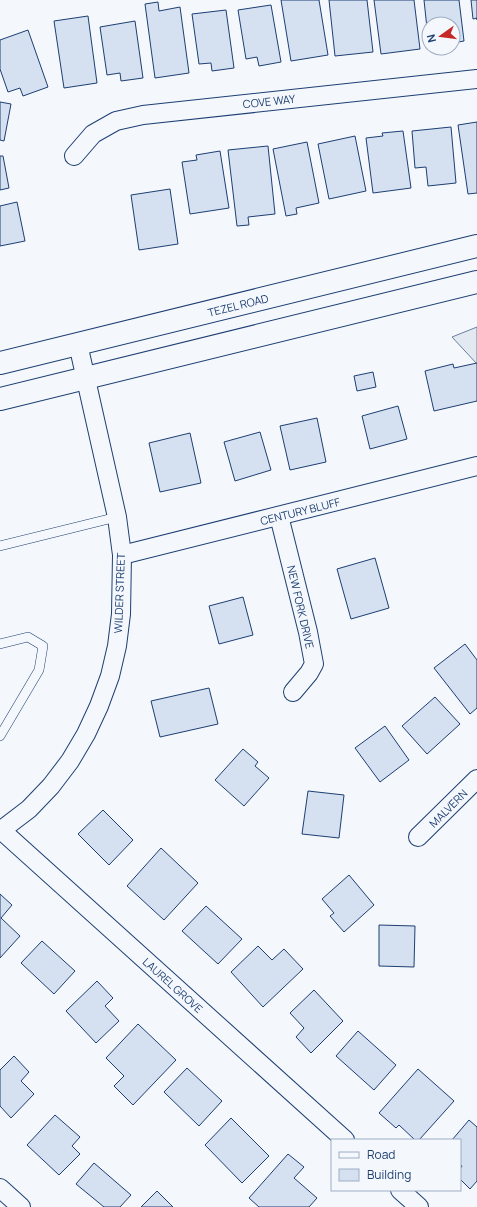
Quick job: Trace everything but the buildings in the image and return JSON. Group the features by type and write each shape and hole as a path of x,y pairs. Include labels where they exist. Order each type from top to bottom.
{"main road":[{"name":"TEZEL ROAD","path":"0,363 477,246"},
{"path":"0,399 477,282"}],"street":[{"name":"COVE WAY","path":"74,156 94,134 116,121 143,115 477,79"},
{"name":"WILDER STREET","path":"1,831 29,809 51,786 70,761 86,734 99,706 110,676 117,646 121,614 122,554 116,517 78,344"},
{"name":"CENTURY BLUFF","path":"122,554 477,466"},
{"name":"NEW FORK DRIVE","path":"280,516 308,632 314,664 309,674 293,692"},
{"name":"MALVERN","path":"418,837 477,779"},
{"name":"LAUREL GROVE","path":"1,831 344,1139"},
{"path":"0,1188 21,1207"},
{"path":"401,1191 419,1207"}],"lane":[{"path":"0,546 116,517"},
{"path":"0,644 28,637 43,646 39,670 0,736"}],"shaded area":[{"path":"477,327 477,364 452,337"}]}
